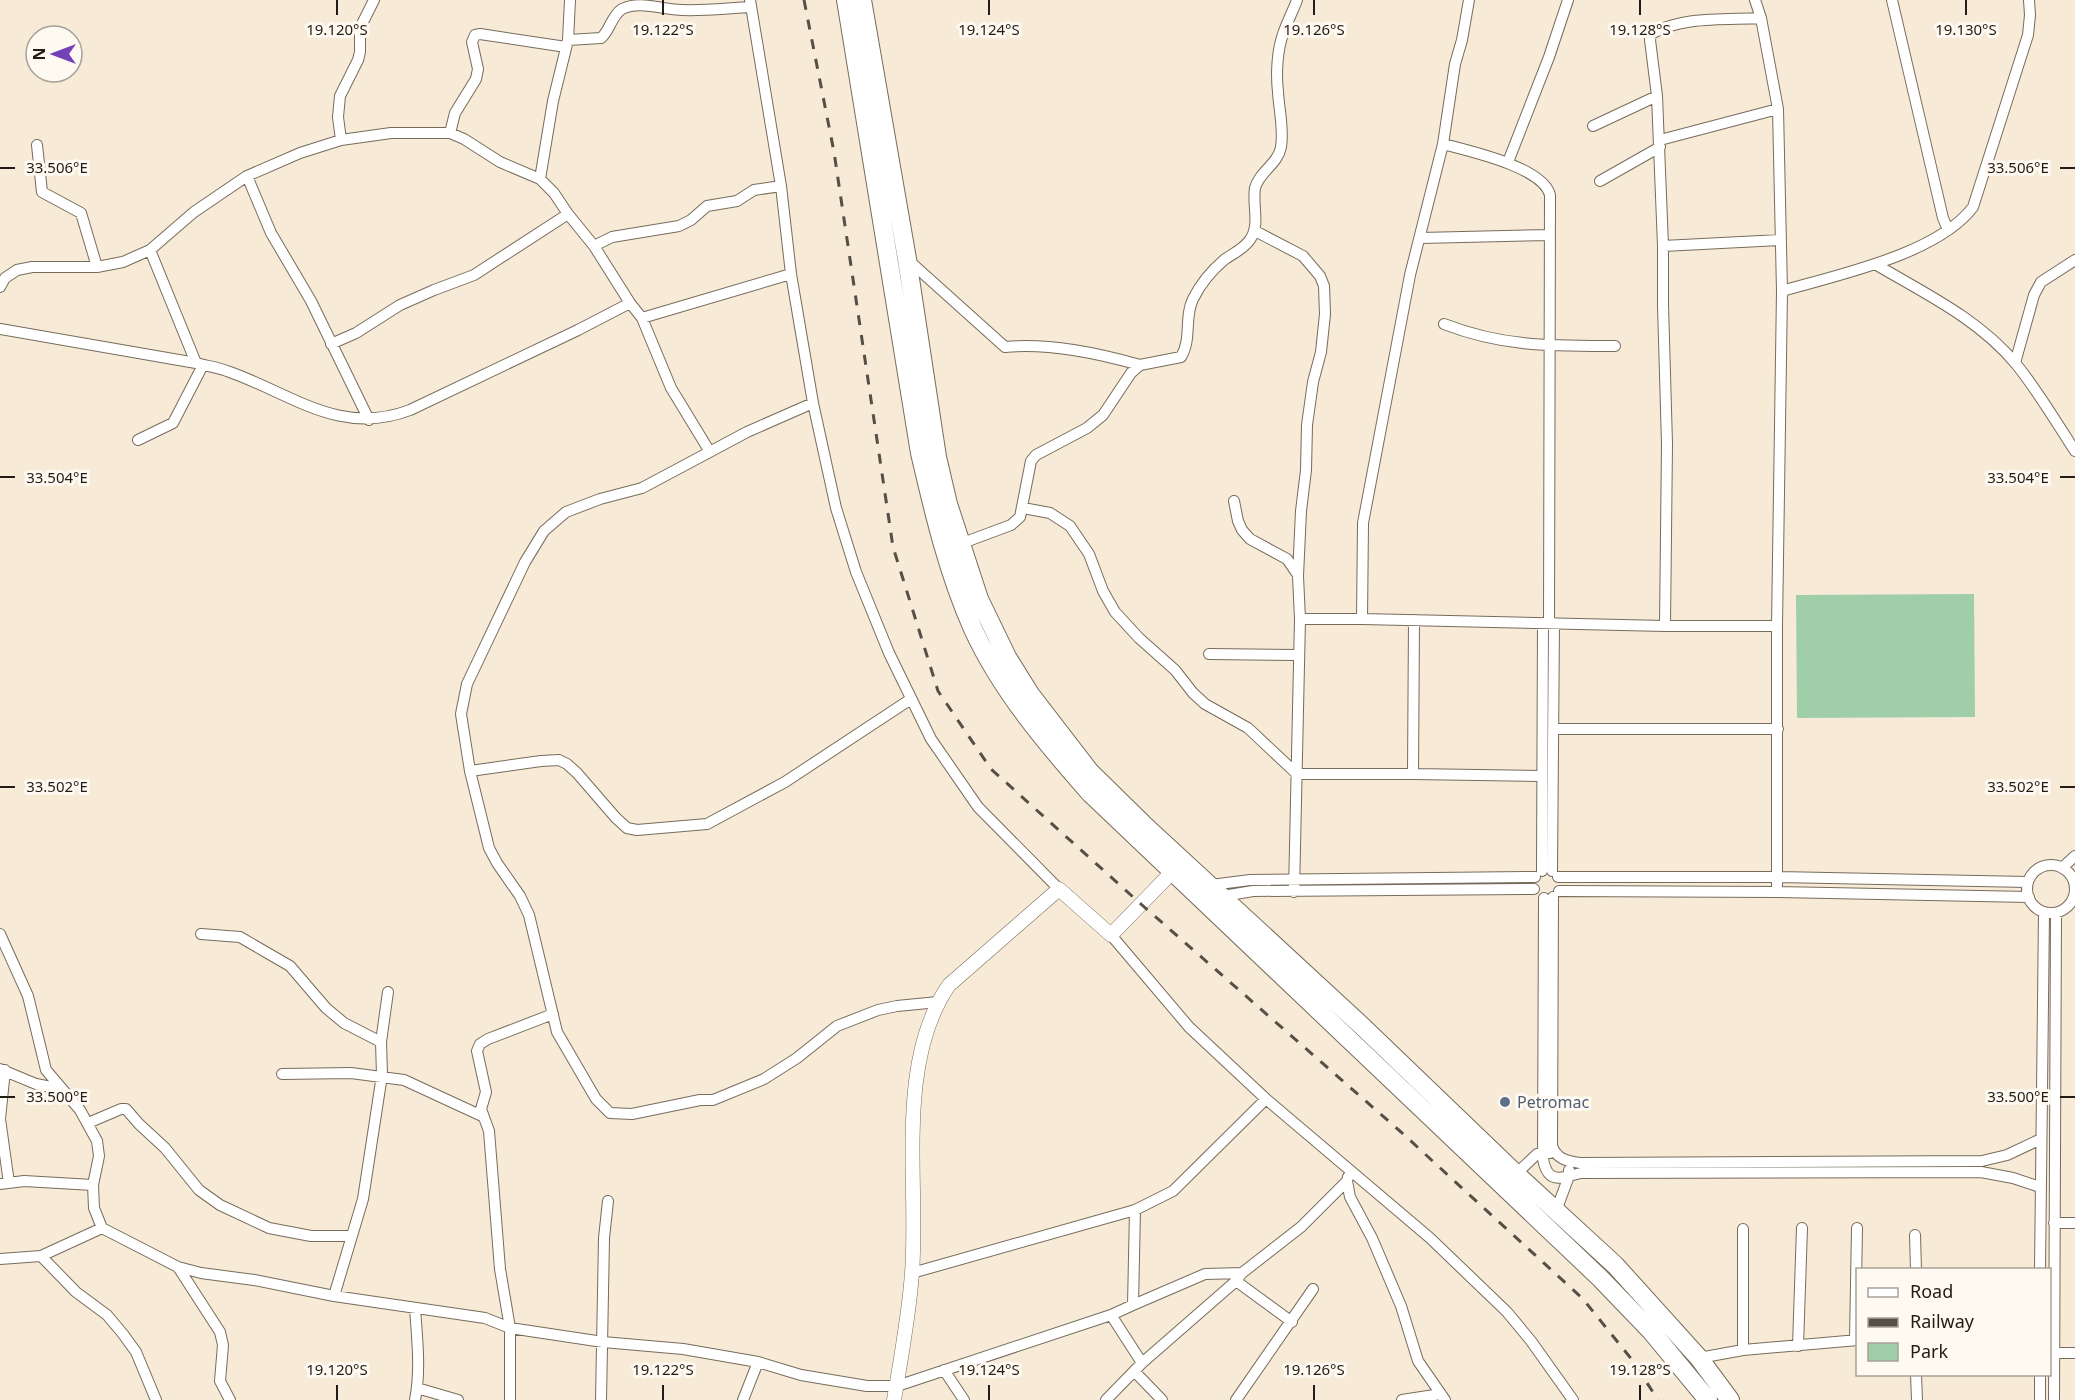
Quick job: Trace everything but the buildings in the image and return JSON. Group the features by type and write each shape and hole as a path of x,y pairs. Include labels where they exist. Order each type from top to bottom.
{"highway":[{"path":"846,0 920,453 934,516 974,630 999,675 1044,742 1090,793 1178,866 1600,1278 1651,1331 1708,1400"},
{"path":"862,0 907,259 937,457 960,544 979,599 1006,657 1030,694 1090,772 1143,824 1178,866 1217,891 1355,1018 1516,1174 1615,1265 1699,1358 1730,1400"}],"street":[{"path":"540,178 553,101 567,44 570,0"},
{"path":"907,259 1005,347 1027,345 1102,354 1140,365 1181,357 1186,349 1192,300 1209,274 1224,260 1241,250 1255,231 1255,188 1260,176 1268,170 1281,148 1278,56 1283,34 1298,0"},
{"path":"1362,619 1363,524 1384,403 1410,275 1443,144 1455,64 1469,0"},
{"path":"1508,162 1550,57 1568,0"},
{"path":"1755,0 1761,18 1778,110 1782,291 1777,626 1777,892"},
{"path":"1892,0 1940,207 1948,230"},
{"path":"341,140 338,117 340,96 358,60 360,28 372,1"},
{"path":"1782,291 1875,264 1932,241 1967,215 1973,207 2028,34 2030,1"},
{"path":"450,133 455,113 476,79 478,69 472,42 475,35 567,44 601,38 612,19 623,8 636,4 657,5 679,10 751,3 781,186 791,274 813,403 836,508 856,572 889,653 931,739 978,807 1059,889 1112,935 1189,1027 1348,1176 1376,1191 1430,1238 1507,1312 1531,1341 1571,1399"},
{"path":"1665,626 1667,444 1663,246 1660,143 1657,96 1650,51 1651,34 1686,23 1761,18"},
{"path":"1593,126 1657,96"},
{"path":"1600,181 1660,143 1778,110"},
{"path":"0,287 5,278 25,268 97,267 123,262 150,250 194,212 247,176 300,153 341,140 391,133 450,133 464,139 500,162 540,178 554,193 594,246 642,318 671,388 710,452"},
{"path":"1443,144 1508,162 1543,182 1548,188 1551,346 1548,623 1541,776 1547,874"},
{"path":"37,145 42,192 81,213 97,267"},
{"path":"247,176 271,233 310,301 369,420"},
{"path":"594,246 612,237 680,226 707,206 737,201 754,190 781,186"},
{"path":"331,344 356,333 400,305 474,275 568,214"},
{"path":"1255,231 1303,256 1320,276 1324,286 1325,314 1321,352 1313,382 1308,425 1298,576 1300,619 1294,892"},
{"path":"1420,238 1550,235"},
{"path":"1663,246 1780,240"},
{"path":"138,440 173,423 199,364 150,250"},
{"path":"2016,363 2034,295 2041,282 2075,260"},
{"path":"1875,264 1965,318 2016,363 2075,451"},
{"path":"642,318 791,274"},
{"path":"0,329 227,370 330,415 369,420 391,417 410,410 630,303"},
{"path":"1444,324 1488,339 1551,346 1615,346"},
{"path":"960,544 1011,525 1020,517 1031,461 1036,455 1087,428 1103,415 1131,373 1140,365"},
{"path":"813,403 747,432 642,488 600,499 566,512 544,531 525,562 467,684 461,714 470,771 489,848 520,896 529,915 557,1032 596,1100 610,1113 632,1114 700,1100 713,1100 728,1095 764,1079 797,1058 837,1026 878,1010 938,1002"},
{"path":"1234,501 1242,530 1250,539 1287,559 1298,576"},
{"path":"1023,508 1050,513 1070,525 1089,554 1103,591 1115,612 1205,704 1248,728 1297,774 1541,776"},
{"path":"1300,619 1777,626"},
{"path":"1413,774 1414,620"},
{"path":"1217,891 1534,889 1547,874 1554,729 1548,623"},
{"path":"1209,654 1298,655"},
{"path":"470,771 559,760 577,772 627,828 637,830 706,824 785,782 911,699"},
{"path":"1554,729 1778,729"},
{"path":"2069,873 2075,856"},
{"path":"1112,935 1178,866"},
{"path":"2046,866 2069,873 2074,882 2073,905 2056,913 2044,912 2032,904 2028,882 2032,875 2046,866"},
{"path":"1547,874 1560,881 1552,895 1543,1153 1545,1170 1552,1177 1562,1178 1581,1173 1911,1167 1982,1161 2007,1155 2041,1139"},
{"path":"1217,891 1250,880 1547,874 2028,882"},
{"path":"895,1393 912,1273 914,1106 920,1052 938,1002 950,986 1059,889"},
{"path":"1534,889 1539,896 1777,892 2029,897"},
{"path":"1552,895 1552,1146 1555,1154"},
{"path":"2040,1268 2044,912"},
{"path":"2054,1400 2056,913"},
{"path":"0,934 27,996 46,1070 80,1110 97,1141 99,1156 93,1185 94,1208 102,1228 178,1267 334,1296 485,1318 510,1328 603,1342 682,1349 758,1362 801,1375 895,1393 944,1370 1111,1315 1205,1274 1239,1277 1292,1322"},
{"path":"201,934 240,937 290,966 326,1008 344,1023 381,1042"},
{"path":"334,1296 363,1199 382,1076 381,1042 388,992"},
{"path":"510,1400 510,1328 500,1269 489,1131 481,1109 486,1092 477,1051 480,1044 504,1032 553,1014"},
{"path":"61,1089 36,1084 3,1069 0,1119 5,1183 24,1181 93,1185"},
{"path":"282,1074 351,1073 404,1080 482,1116"},
{"path":"912,1273 1135,1210 1173,1191 1266,1099"},
{"path":"88,1123 126,1109 165,1148 199,1190 220,1205 269,1228 311,1236 351,1236"},
{"path":"1516,1174 1529,1160 1543,1153 1555,1154 1567,1161 1911,1167 1981,1172 2013,1178 2040,1187"},
{"path":"1556,1211 1569,1176 1567,1161"},
{"path":"1106,1400 1138,1367 1239,1277 1301,1227 1348,1176"},
{"path":"1348,1176 1350,1197 1372,1238 1401,1306 1418,1361 1443,1397"},
{"path":"601,1400 604,1238 608,1201"},
{"path":"1133,1305 1135,1210"},
{"path":"2054,1223 2075,1223"},
{"path":"0,1259 40,1256 102,1228"},
{"path":"1798,1346 1802,1228"},
{"path":"1857,1228 1857,1268"},
{"path":"1743,1229 1743,1350"},
{"path":"1916,1235 1916,1268"},
{"path":"40,1256 76,1292 107,1315 123,1334 136,1352 156,1400"},
{"path":"178,1267 220,1332 223,1345 220,1381 230,1400"},
{"path":"1236,1400 1313,1289"},
{"path":"415,1400 418,1348 416,1308"},
{"path":"1111,1315 1138,1367 1162,1400"},
{"path":"1699,1358 1743,1350 1856,1340"},
{"path":"2054,1353 2075,1353"},
{"path":"743,1400 758,1362"},
{"path":"944,1370 964,1400"},
{"path":"1916,1376 1917,1400"},
{"path":"2040,1376 2040,1400"},
{"path":"417,1388 458,1400"},
{"path":"1402,1400 1443,1397"}],"green space":[{"path":"1974,594 1975,717 1797,718 1796,595"}],"railway":[{"path":"804,0 834,152 893,547 938,691 991,769 1401,1132 1583,1299 1633,1361 1658,1400"}],"place":[{"name":"Petromac","path":"1505,1102"}]}
